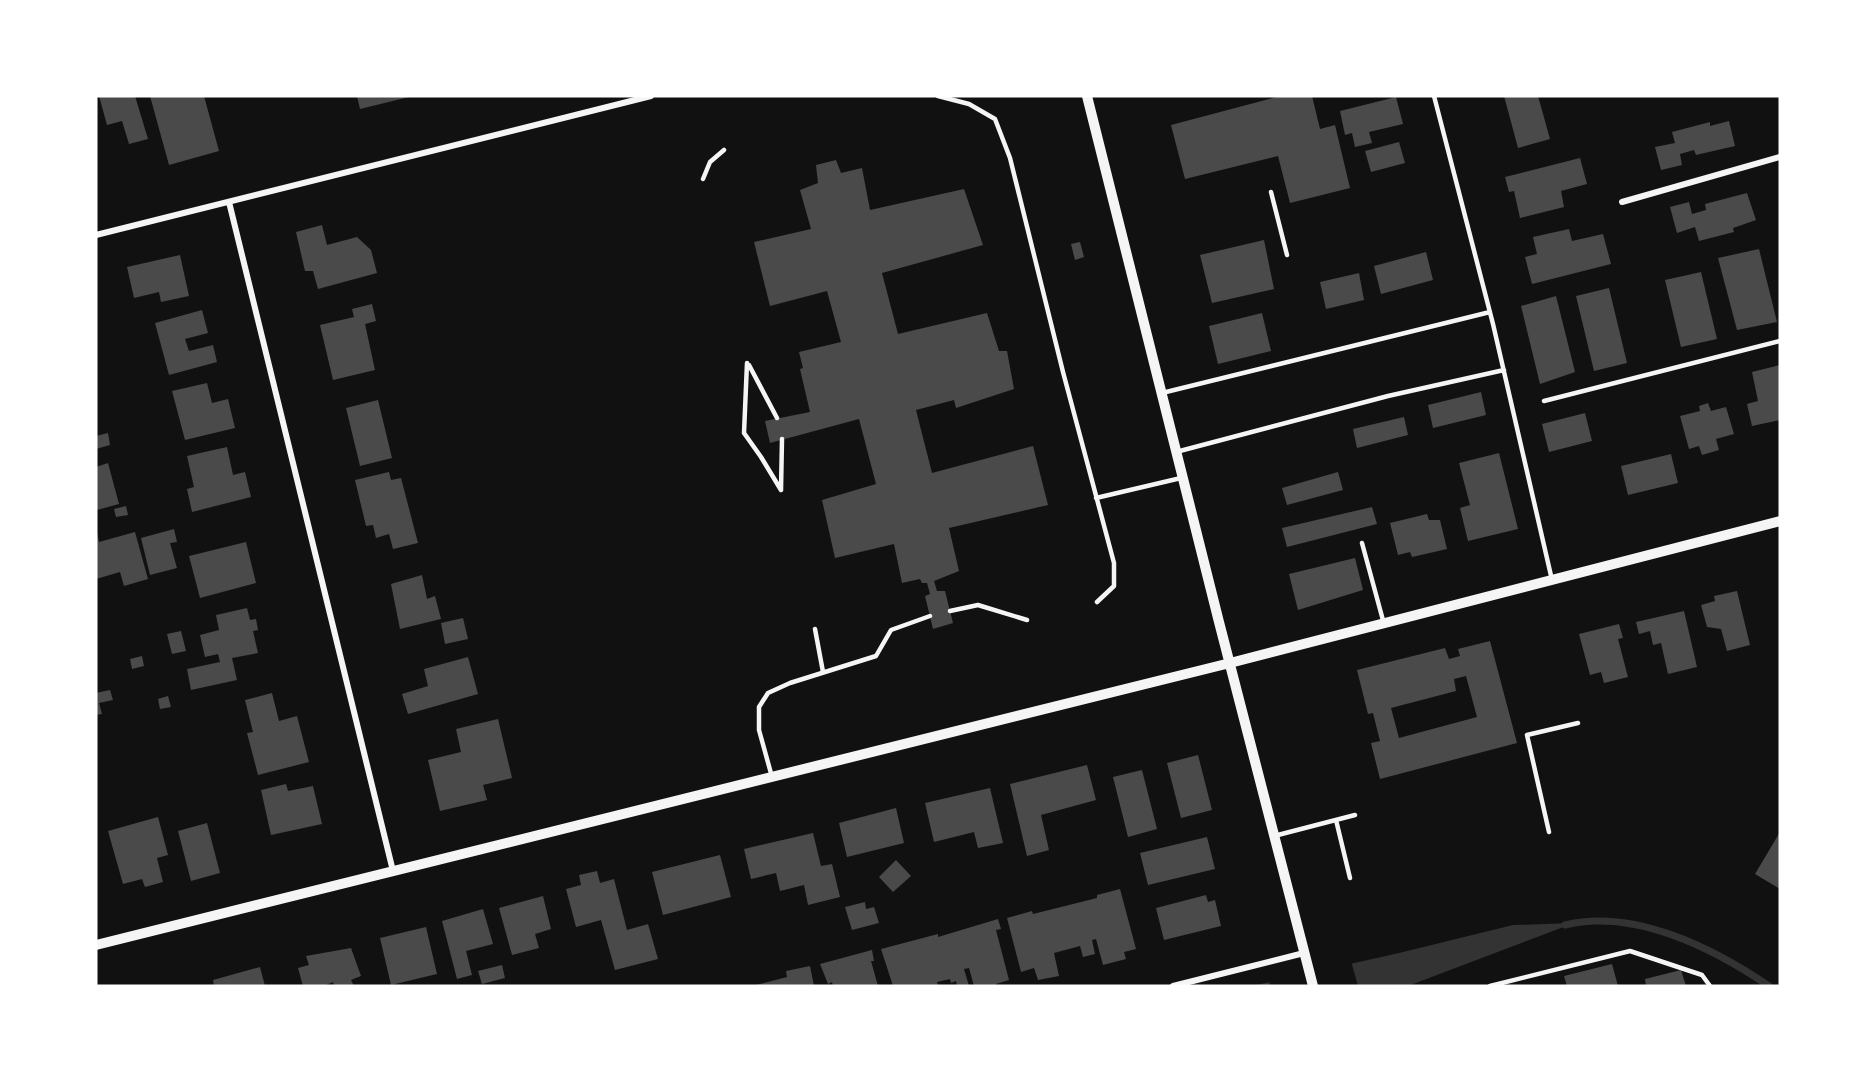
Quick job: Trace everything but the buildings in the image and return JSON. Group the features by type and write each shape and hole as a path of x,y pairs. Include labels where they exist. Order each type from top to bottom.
{"street":[{"path":"96,235 651,96"},
{"path":"1087,96 1313,986"},
{"path":"1622,202 1780,158"},
{"path":"229,202 393,871"},
{"path":"96,945 1230,663 1780,521"},
{"path":"1173,986 1305,956"}],"lane":[{"path":"938,96 969,104 995,119 1010,158 1114,563 1114,586 1097,602"},
{"path":"1434,96 1504,369 1552,580"},
{"path":"703,179 710,162 724,150"},
{"path":"1271,192 1287,255"},
{"path":"1162,393 1490,312"},
{"path":"1544,401 1780,341"},
{"path":"777,418 747,363 744,433 780,490 782,439"},
{"path":"1176,452 1388,396 1504,369"},
{"path":"1096,498 1183,477"},
{"path":"1362,543 1384,624"},
{"path":"950,611 978,605 1027,620"},
{"path":"772,777 759,730 759,707 768,693 790,683 876,656 891,630 930,616"},
{"path":"815,629 823,672"},
{"path":"1549,832 1527,735 1578,723"},
{"path":"1274,836 1355,815"},
{"path":"1336,820 1350,878"},
{"path":"1490,986 1630,951 1702,975 1710,986"}],"shaded area":[{"path":"1574,923 1408,986 1252,986 1513,925"}],"pier":[{"path":"1351,961 1358,986 1270,986 1269,979"}],"waterway":[{"path":"1565,925 1591,921 1618,922 1672,935 1723,958 1769,986"}]}
